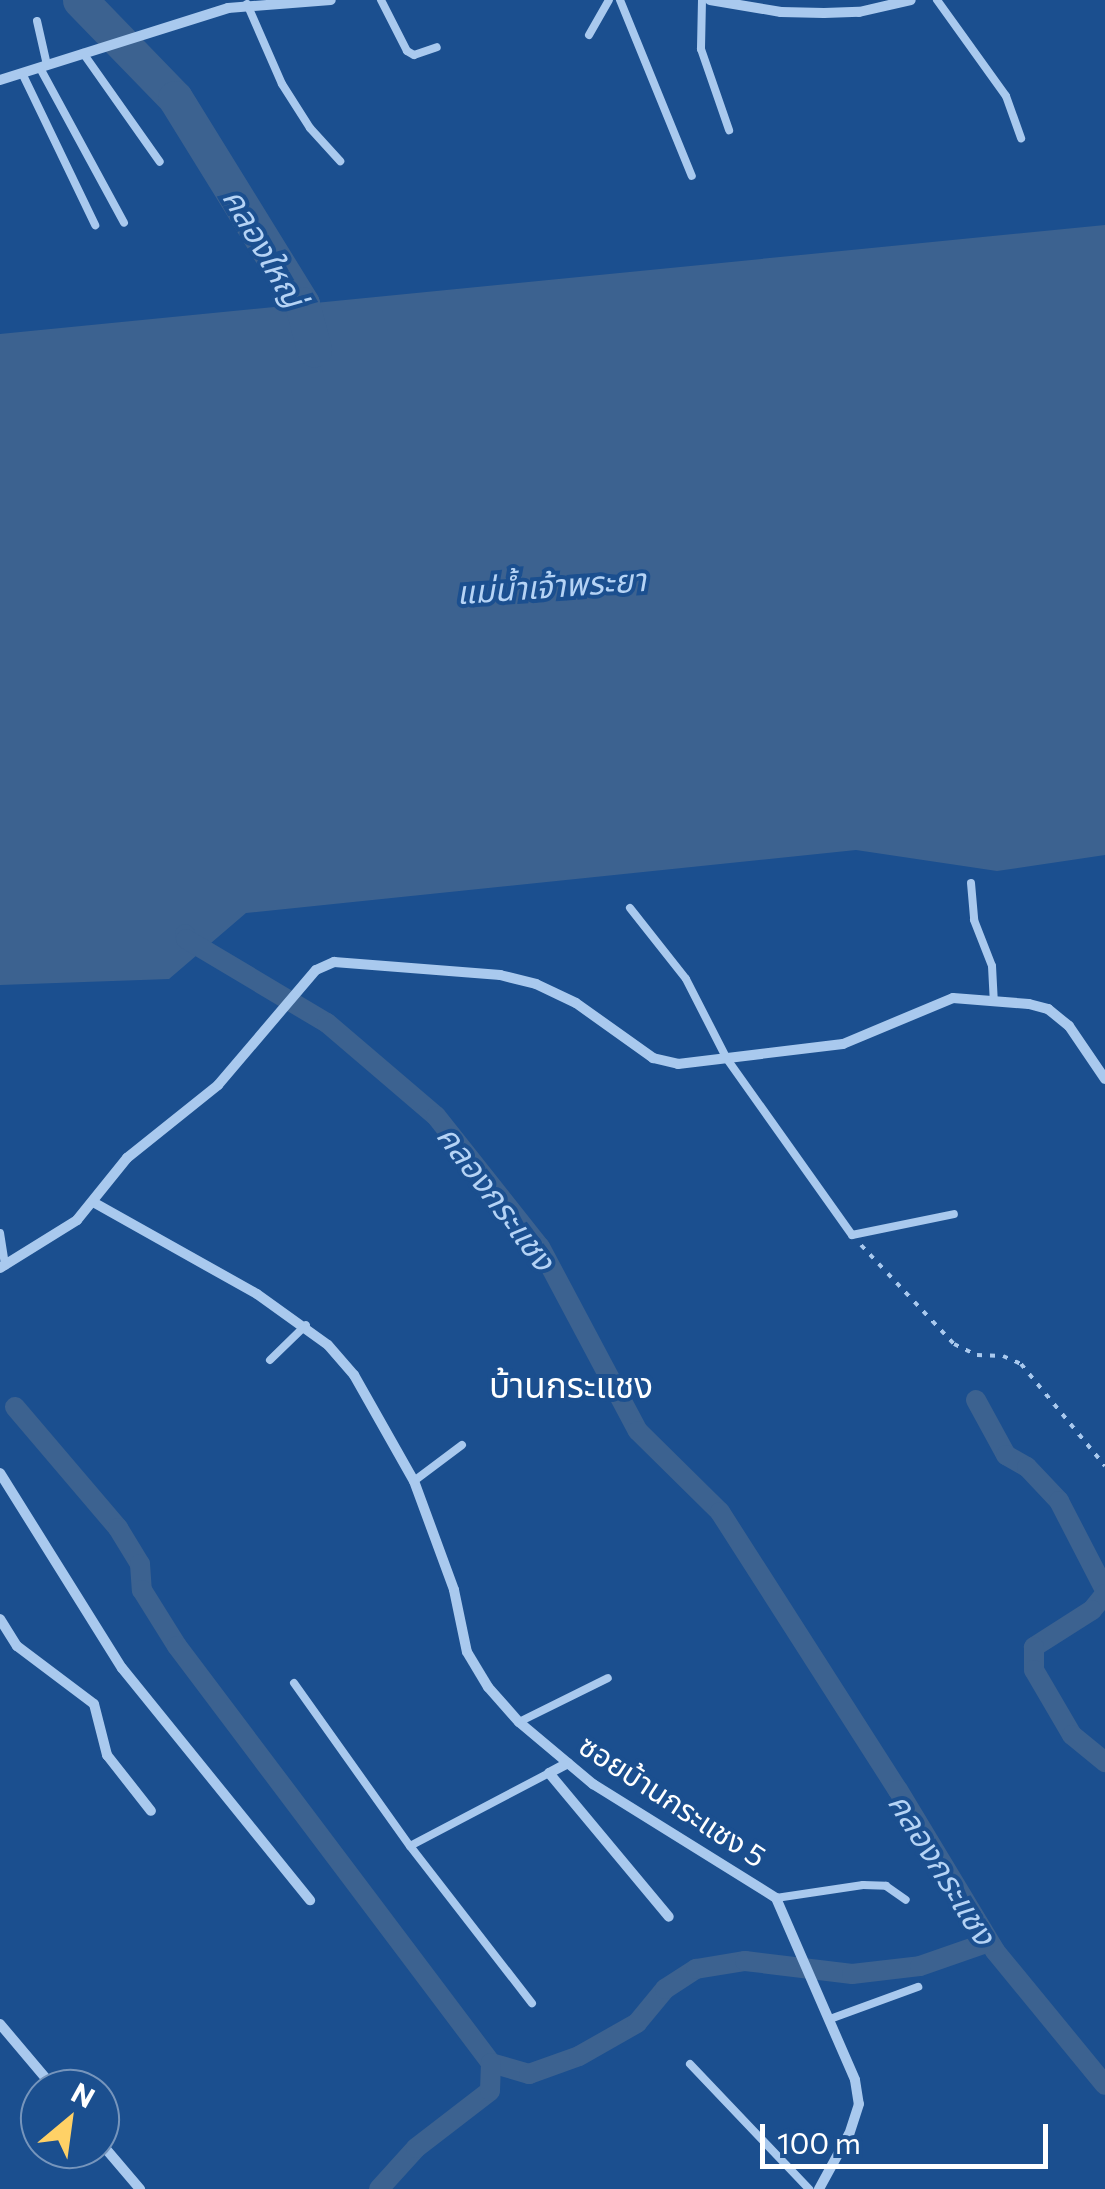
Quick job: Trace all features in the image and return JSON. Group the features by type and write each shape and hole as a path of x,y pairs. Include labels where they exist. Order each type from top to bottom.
{"street":[{"path":"0,80 247,4 331,0"},
{"path":"710,0 781,12 824,13 859,12 912,0"},
{"path":"3,1267 77,1220 126,1158 218,1084 316,970 349,960 500,975 536,984 576,1003 653,1058 678,1064 826,1048 943,1001 973,996 994,999 1048,1009 1069,1026 1105,1079"},
{"name":"ซอยบ้านกระแชง 5","path":"93,1202 306,1325 354,1375 414,1481 454,1590 467,1652 488,1687 518,1722 593,1784 776,1898 855,2080 859,2104 850,2134 819,2189"},
{"path":"0,1473 122,1668 310,1900"},
{"path":"0,1619 17,1646 94,1704 107,1755 151,1811"},
{"path":"568,1763 549,1773 669,1916"},
{"path":"0,2024 38,2069"},
{"path":"120,2166 140,2189"}],"lane":[{"path":"380,0 407,51 414,55 437,47"},
{"path":"588,35 609,0"},
{"path":"620,0 692,176"},
{"path":"702,0 701,49 729,130"},
{"path":"937,0 1006,96 1021,138"},
{"path":"247,4 282,84 310,128 340,161"},
{"path":"36,21 44,66 124,223"},
{"path":"83,53 160,162"},
{"path":"22,73 96,224"},
{"path":"971,883 974,920 992,966 994,999"},
{"path":"630,908 703,1004 727,1058 852,1235 954,1214"},
{"path":"0,1233 3,1267"},
{"path":"270,1360 306,1325"},
{"path":"414,1481 462,1445"},
{"path":"518,1722 608,1678"},
{"path":"294,1683 410,1846 532,2003"},
{"path":"410,1846 549,1773"},
{"path":"776,1898 863,1885 886,1886 906,1900"},
{"path":"830,2019 918,1987"},
{"path":"690,2064 809,2189"}],"path":[{"path":"852,1235 954,1344 977,1355 1003,1356 1021,1364 1105,1466"}],"water":[{"name":"แม่น้ำเจ้าพระยา","path":"1105,225 1105,855 997,871 856,850 246,913 169,979 0,985 0,334"}],"waterway":[{"name":"คลองใหญ่","path":"80,0 175,98 302,304 314,349"},
{"name":"คลองกระแชง","path":"185,934 186,939 327,1023 436,1116 540,1247 638,1431 720,1512 898,1790 995,1951 1105,2085"},
{"path":"976,1400 1006,1455 1027,1467 1059,1501 1105,1590"},
{"path":"15,1407 118,1528 140,1564 142,1590 177,1646 491,2063 529,2074 579,2056 637,2023 665,1989 696,1969 745,1961 852,1974 920,1966 989,1942"},
{"path":"1105,1594 1092,1610 1034,1647 1034,1670 1072,1735 1105,1762"},
{"path":"379,2189 416,2148 490,2091 491,2063"}],"district":[{"name":"บ้านกระแชง","path":"571,1384"}]}
